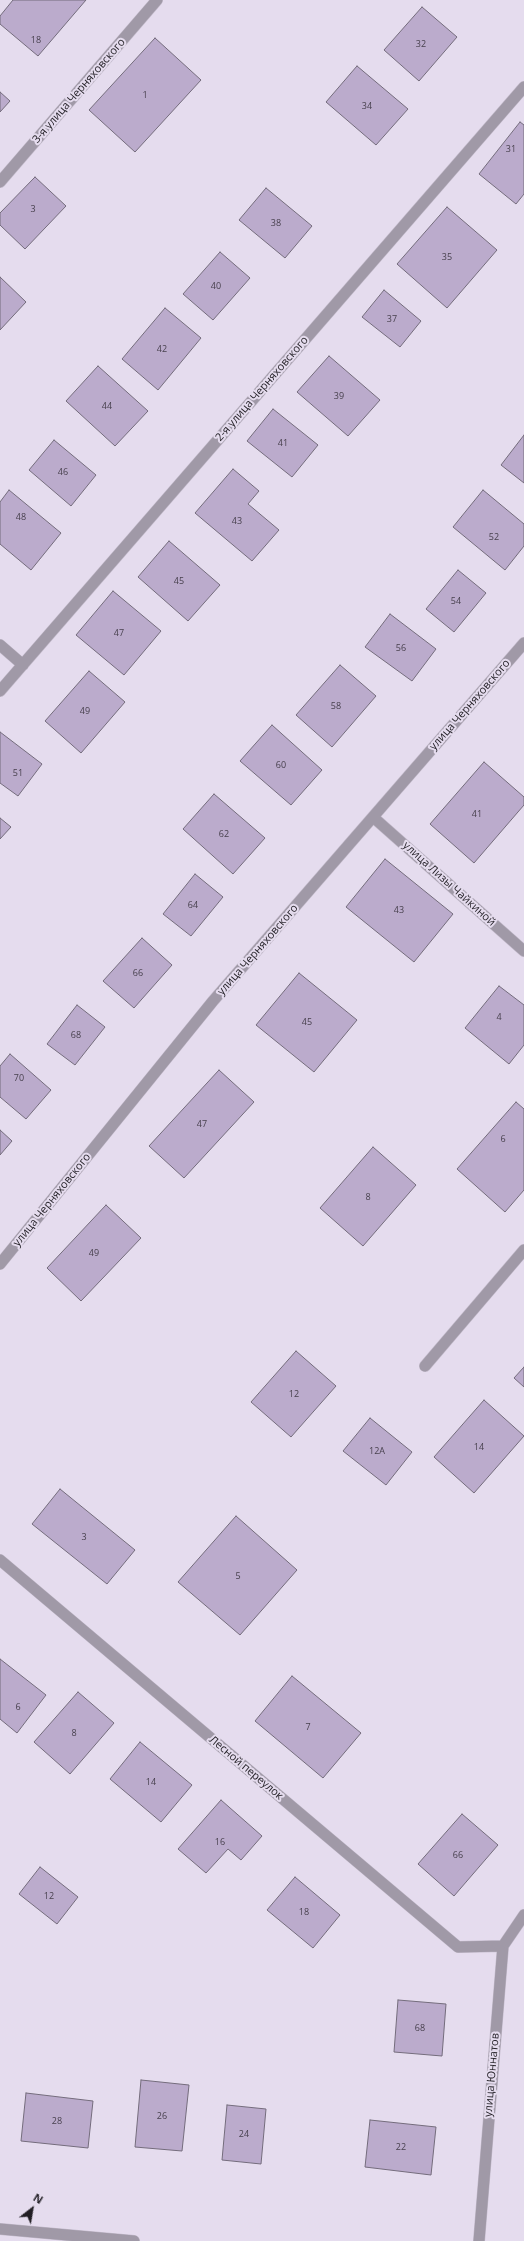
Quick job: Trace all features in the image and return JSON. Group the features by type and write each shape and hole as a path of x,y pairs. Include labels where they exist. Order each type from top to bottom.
{"street":[{"name":"3-я улица Черняховского","path":"0,182 157,0"},
{"name":"2-я улица Черняховского","path":"0,692 524,87"},
{"name":"улица Черняховского","path":"0,1264 213,1001 524,643"},
{"path":"0,644 23,665"},
{"name":"улица Лизы Чайкиной","path":"373,817 524,951"},
{"path":"425,1366 524,1250"},
{"name":"Лесной переулок","path":"0,1560 458,1947 503,1946"},
{"name":"улица Юннатов","path":"479,2241 503,1946 524,1914"},
{"path":"0,2229 134,2241"}],"building":[{"path":"13,0 86,0 38,56 0,24 0,16"},
{"path":"422,7 457,37 419,81 384,50"},
{"path":"155,38 201,80 135,152 89,110"},
{"path":"357,66 408,109 376,145 326,102"},
{"path":"0,92 10,101 0,112"},
{"path":"520,122 524,125 524,194 516,204 479,174"},
{"path":"35,177 66,206 25,249 0,225 0,213"},
{"path":"266,188 312,226 285,258 239,220"},
{"path":"447,207 497,250 447,308 397,264"},
{"path":"220,252 250,278 213,320 183,294"},
{"path":"0,277 26,302 0,330"},
{"path":"384,290 421,321 400,347 362,317"},
{"path":"165,308 201,338 158,390 122,359"},
{"path":"329,356 380,400 348,436 297,392"},
{"path":"98,366 148,411 115,446 66,401"},
{"path":"273,409 318,445 292,477 247,441"},
{"path":"524,435 524,483 501,465"},
{"path":"54,440 96,475 71,506 29,470"},
{"path":"233,469 259,491 248,504 279,530 252,561 195,513"},
{"path":"9,490 61,533 31,570 0,544 0,502"},
{"path":"483,490 524,524 524,546 505,570 453,527"},
{"path":"169,541 220,585 188,621 138,577"},
{"path":"458,570 486,593 454,632 426,609"},
{"path":"113,591 161,631 124,675 76,635"},
{"path":"390,614 436,649 412,681 365,647"},
{"path":"340,665 376,696 332,747 296,715"},
{"path":"89,671 125,702 81,753 45,721"},
{"path":"272,725 322,770 291,805 240,761"},
{"path":"0,732 42,764 18,796 0,783"},
{"path":"484,762 524,797 524,805 474,863 430,824"},
{"path":"214,794 265,838 233,874 183,829"},
{"path":"0,818 11,827 0,839"},
{"path":"385,859 453,914 414,962 346,907"},
{"path":"195,874 223,897 191,936 163,914"},
{"path":"142,938 172,965 134,1008 103,981"},
{"path":"299,973 357,1020 314,1072 256,1025"},
{"path":"499,986 524,1005 524,1045 509,1064 465,1028"},
{"path":"77,1005 105,1027 75,1065 47,1044"},
{"path":"10,1054 51,1090 26,1119 0,1097 0,1066"},
{"path":"219,1070 254,1102 184,1178 149,1146"},
{"path":"516,1102 524,1109 524,1190 505,1212 457,1169"},
{"path":"0,1130 12,1141 0,1155"},
{"path":"373,1147 416,1185 363,1246 320,1208"},
{"path":"106,1205 141,1238 81,1301 47,1268"},
{"path":"296,1351 336,1386 291,1437 251,1402"},
{"path":"524,1367 524,1387 514,1378"},
{"path":"484,1400 524,1436 474,1493 434,1457"},
{"path":"370,1418 412,1452 386,1485 343,1451"},
{"path":"60,1489 135,1550 107,1584 32,1524"},
{"path":"236,1516 297,1570 240,1635 178,1582"},
{"path":"0,1659 46,1695 17,1733 0,1719"},
{"path":"292,1676 361,1733 323,1778 255,1721"},
{"path":"78,1692 114,1723 70,1774 34,1742"},
{"path":"140,1742 192,1785 161,1822 110,1779"},
{"path":"221,1800 262,1836 241,1860 228,1849 206,1873 178,1849"},
{"path":"462,1814 498,1845 454,1896 418,1864"},
{"path":"40,1867 78,1897 57,1924 19,1894"},
{"path":"295,1877 340,1915 313,1948 267,1910"},
{"path":"398,2000 446,2004 442,2056 394,2052"},
{"path":"141,2080 189,2085 182,2151 135,2147"},
{"path":"26,2093 93,2101 88,2148 21,2141"},
{"path":"227,2105 266,2109 261,2164 222,2160"},
{"path":"370,2120 436,2127 431,2175 365,2167"}]}
